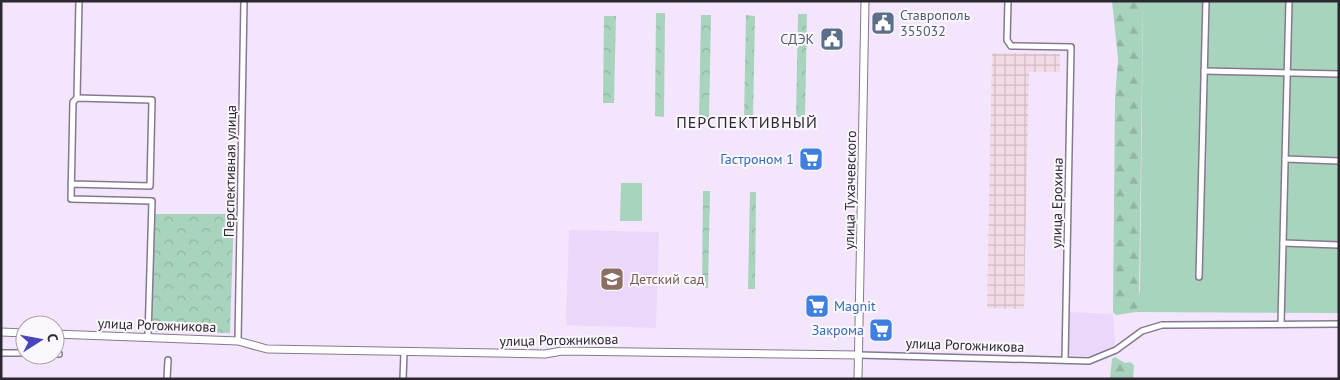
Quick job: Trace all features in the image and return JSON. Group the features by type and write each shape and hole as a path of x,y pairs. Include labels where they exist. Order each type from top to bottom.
{"street":[{"path":"79,1 77,98 73,102 71,199 152,201 148,337"},
{"name":"Перспективная улица","path":"238,340 244,1"},
{"name":"улица Тухачевского","path":"858,379 865,1"},
{"name":"улица Ерохина","path":"1008,1 1007,40 1011,46 1071,47 1065,360"},
{"path":"1199,277 1206,1"},
{"path":"1281,324 1290,1"},
{"path":"1204,71 1339,74"},
{"path":"71,184 150,186 152,100 77,98"},
{"path":"1285,160 1339,161"},
{"path":"1282,243 1339,245"},
{"name":"улица Рогожникова","path":"65,334 238,340 266,350 545,354 562,351 859,355 1089,361 1116,350 1152,326 1339,324"},
{"path":"1,332 15,333"},
{"path":"1,353 15,353"},
{"path":"403,379 404,353"},
{"path":"167,379 168,360"}],"shaded area":[{"path":"992,53 1060,54 1060,72 1029,72 1024,309 987,308"},
{"name":"Детский сад","path":"569,230 659,232 656,328 566,325"},
{"path":"1069,312 1113,314 1115,347 1102,354 1087,356 1068,355"}],"green space":[{"path":"1112,1 1143,1 1139,303 1136,312 1116,315 1113,312 1115,99 1118,59"},
{"path":"1143,1 1339,1 1339,313 1136,312 1140,290"},
{"path":"656,13 665,13 664,117 655,116"},
{"path":"798,14 807,14 805,117 796,117"},
{"path":"701,15 711,15 709,119 699,118"},
{"path":"746,15 755,16 753,119 744,119"},
{"path":"604,16 616,16 614,103 603,103"},
{"path":"621,183 642,183 642,221 620,221"},
{"path":"703,191 710,191 708,288 702,288"},
{"path":"750,192 756,192 755,289 748,289"},
{"path":"154,214 234,214 230,333 154,331 152,320"},
{"path":"1115,357 1125,363 1130,362 1134,365 1133,379 1110,379 1112,359"}],"place":[{"name":"Ставрополь 355032","path":"883,23"},
{"name":"СДЭК","path":"832,39"},
{"name":"Гастроном 1","path":"811,159"},
{"name":"Детский сад","path":"612,279"},
{"name":"Magnit","path":"817,306"},
{"name":"Закрома","path":"881,330"}],"district":[{"name":"ПЕРСПЕКТИВНЫЙ","path":"747,122"}]}
